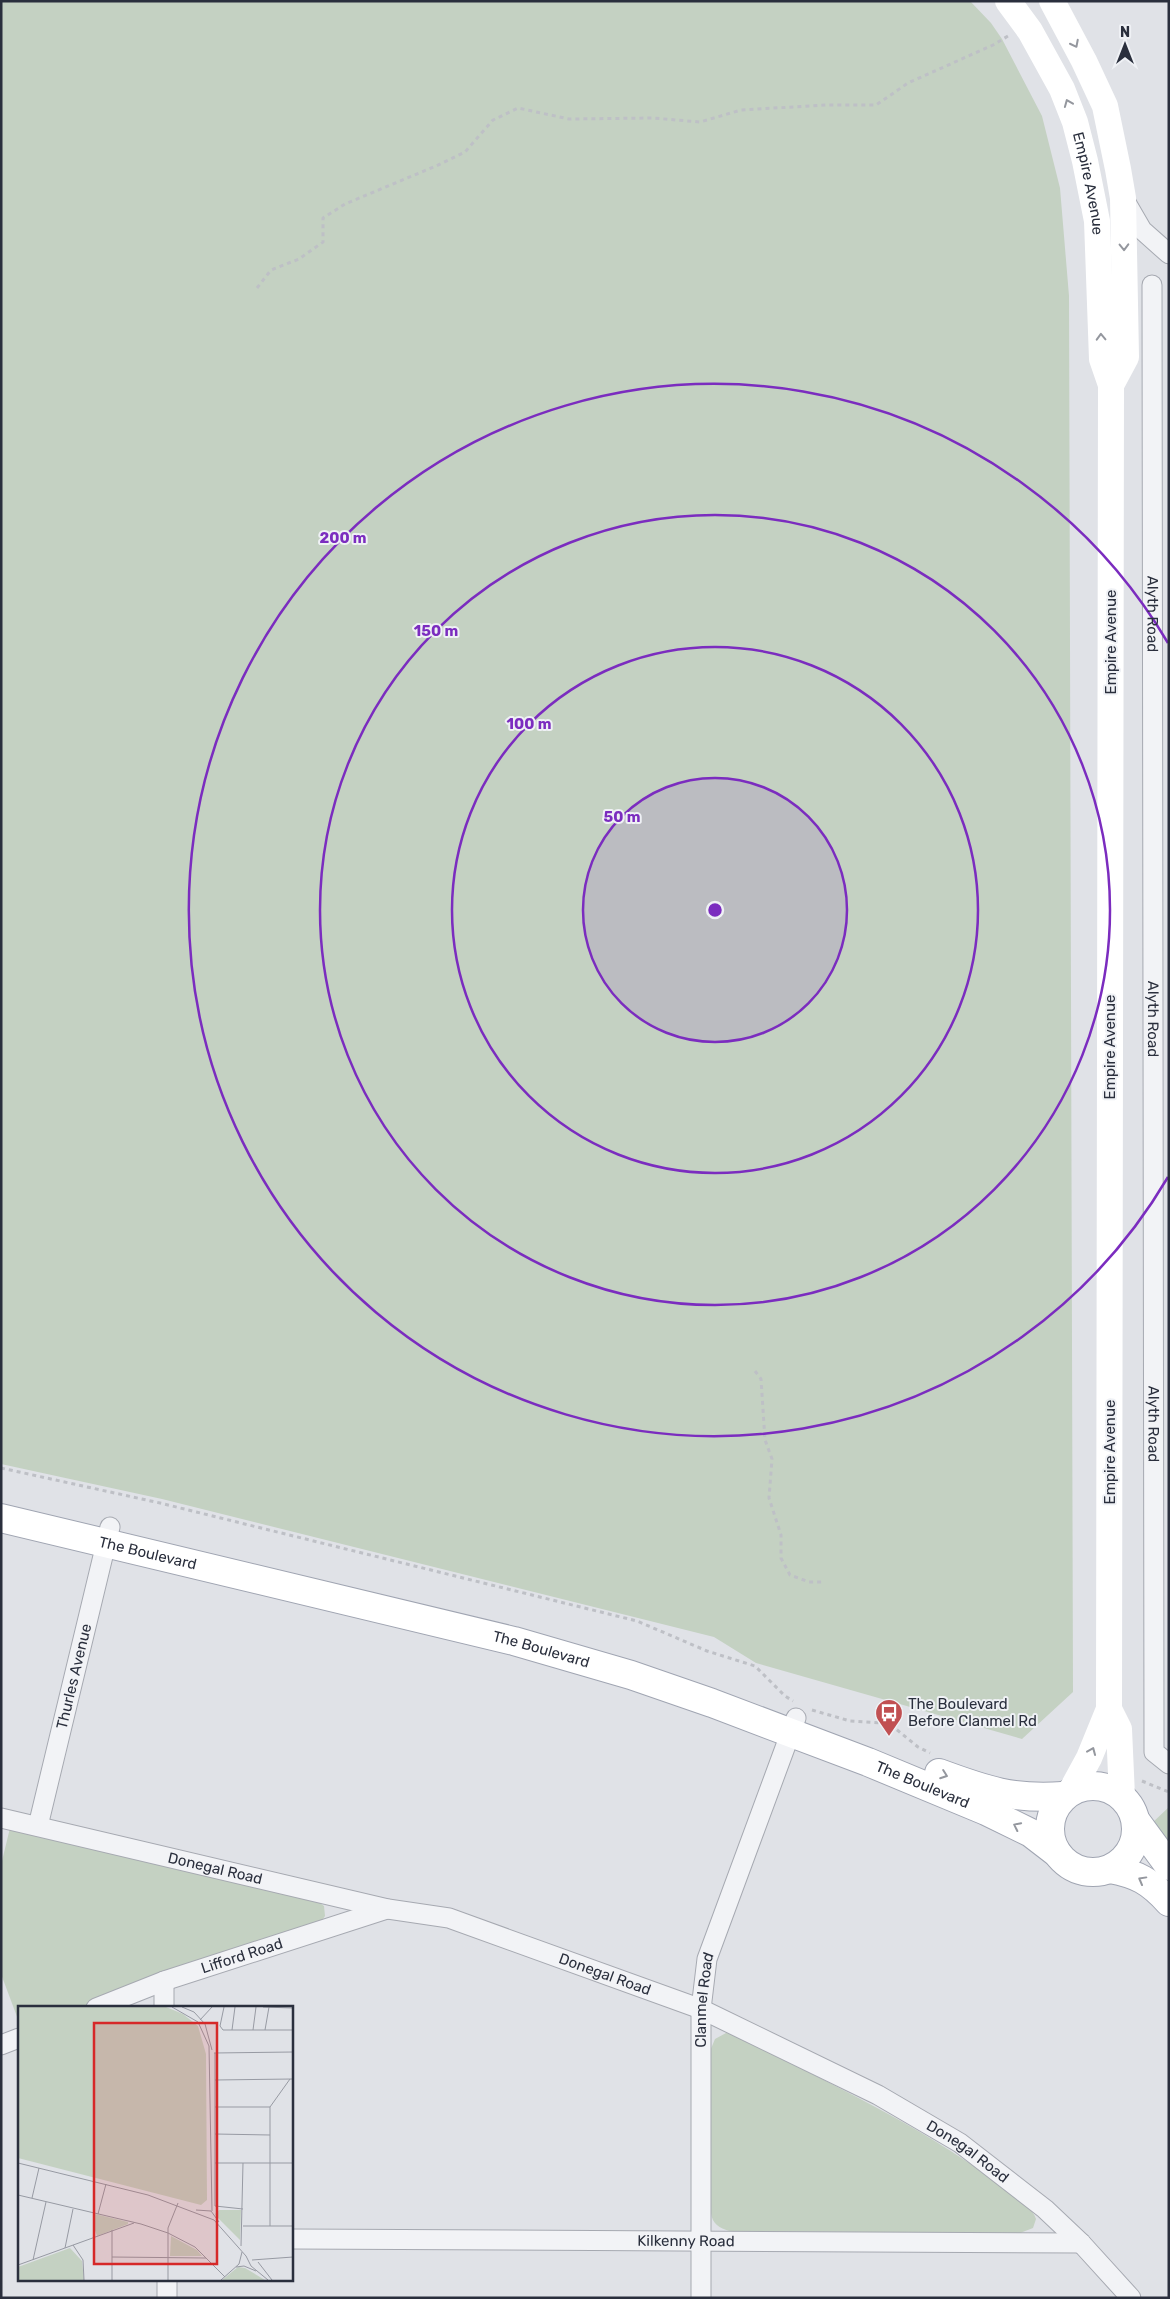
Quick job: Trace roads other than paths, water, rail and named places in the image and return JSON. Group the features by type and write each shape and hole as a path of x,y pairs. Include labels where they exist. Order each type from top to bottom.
{"main road":[{"name":"Empire Avenue","path":"1008,1 1025,25 1062,89 1075,122 1112,287"},
{"name":"Empire Avenue","path":"1052,1 1084,61 1105,106 1123,198 1102,359 1111,385 1109,1709 1089,1758 1067,1794"},
{"name":"The Boulevard","path":"1,1501 108,1535 514,1641 631,1675 798,1716 981,1788 1023,1798 1067,1794"},
{"name":"The Boulevard","path":"1,1518 108,1535"},
{"name":"Empire Avenue","path":"1109,1709 1119,1729 1129,1786"},
{"name":"The Boulevard","path":"798,1716 1031,1834 1057,1853"},
{"path":"1110,1869 1128,1854 1137,1833 1129,1786 1094,1786 1067,1794 1055,1808 1050,1820 1052,1843 1057,1853 1075,1868 1087,1872 1110,1869 1145,1880 1169,1902"},
{"path":"1136,1821 1169,1866"}],"street":[{"path":"1123,198 1142,230 1169,254"},
{"path":"1112,287 1160,284"},
{"name":"Alyth Road","path":"1160,284 1161,1335 1154,1752 1169,1764"},
{"name":"Thurles Avenue","path":"38,1826 108,1535"},
{"name":"Clanmel Road","path":"701,2298 700,2009 707,1959 798,1716"},
{"name":"Donegal Road","path":"1,1818 388,1909 449,1918 700,2009 878,2095 960,2143 1045,2209 1081,2243 1131,2298"},
{"name":"Lifford Road","path":"101,2006 164,1981 388,1909"},
{"path":"164,1981 164,2006"},
{"path":"1,2045 18,2038"},
{"name":"Kilkenny Road","path":"292,2239 1081,2243"},
{"path":"167,2282 167,2298"}],"place":[{"name":"The Boulevard Before Clanmel Rd","path":"889,1737"}]}
